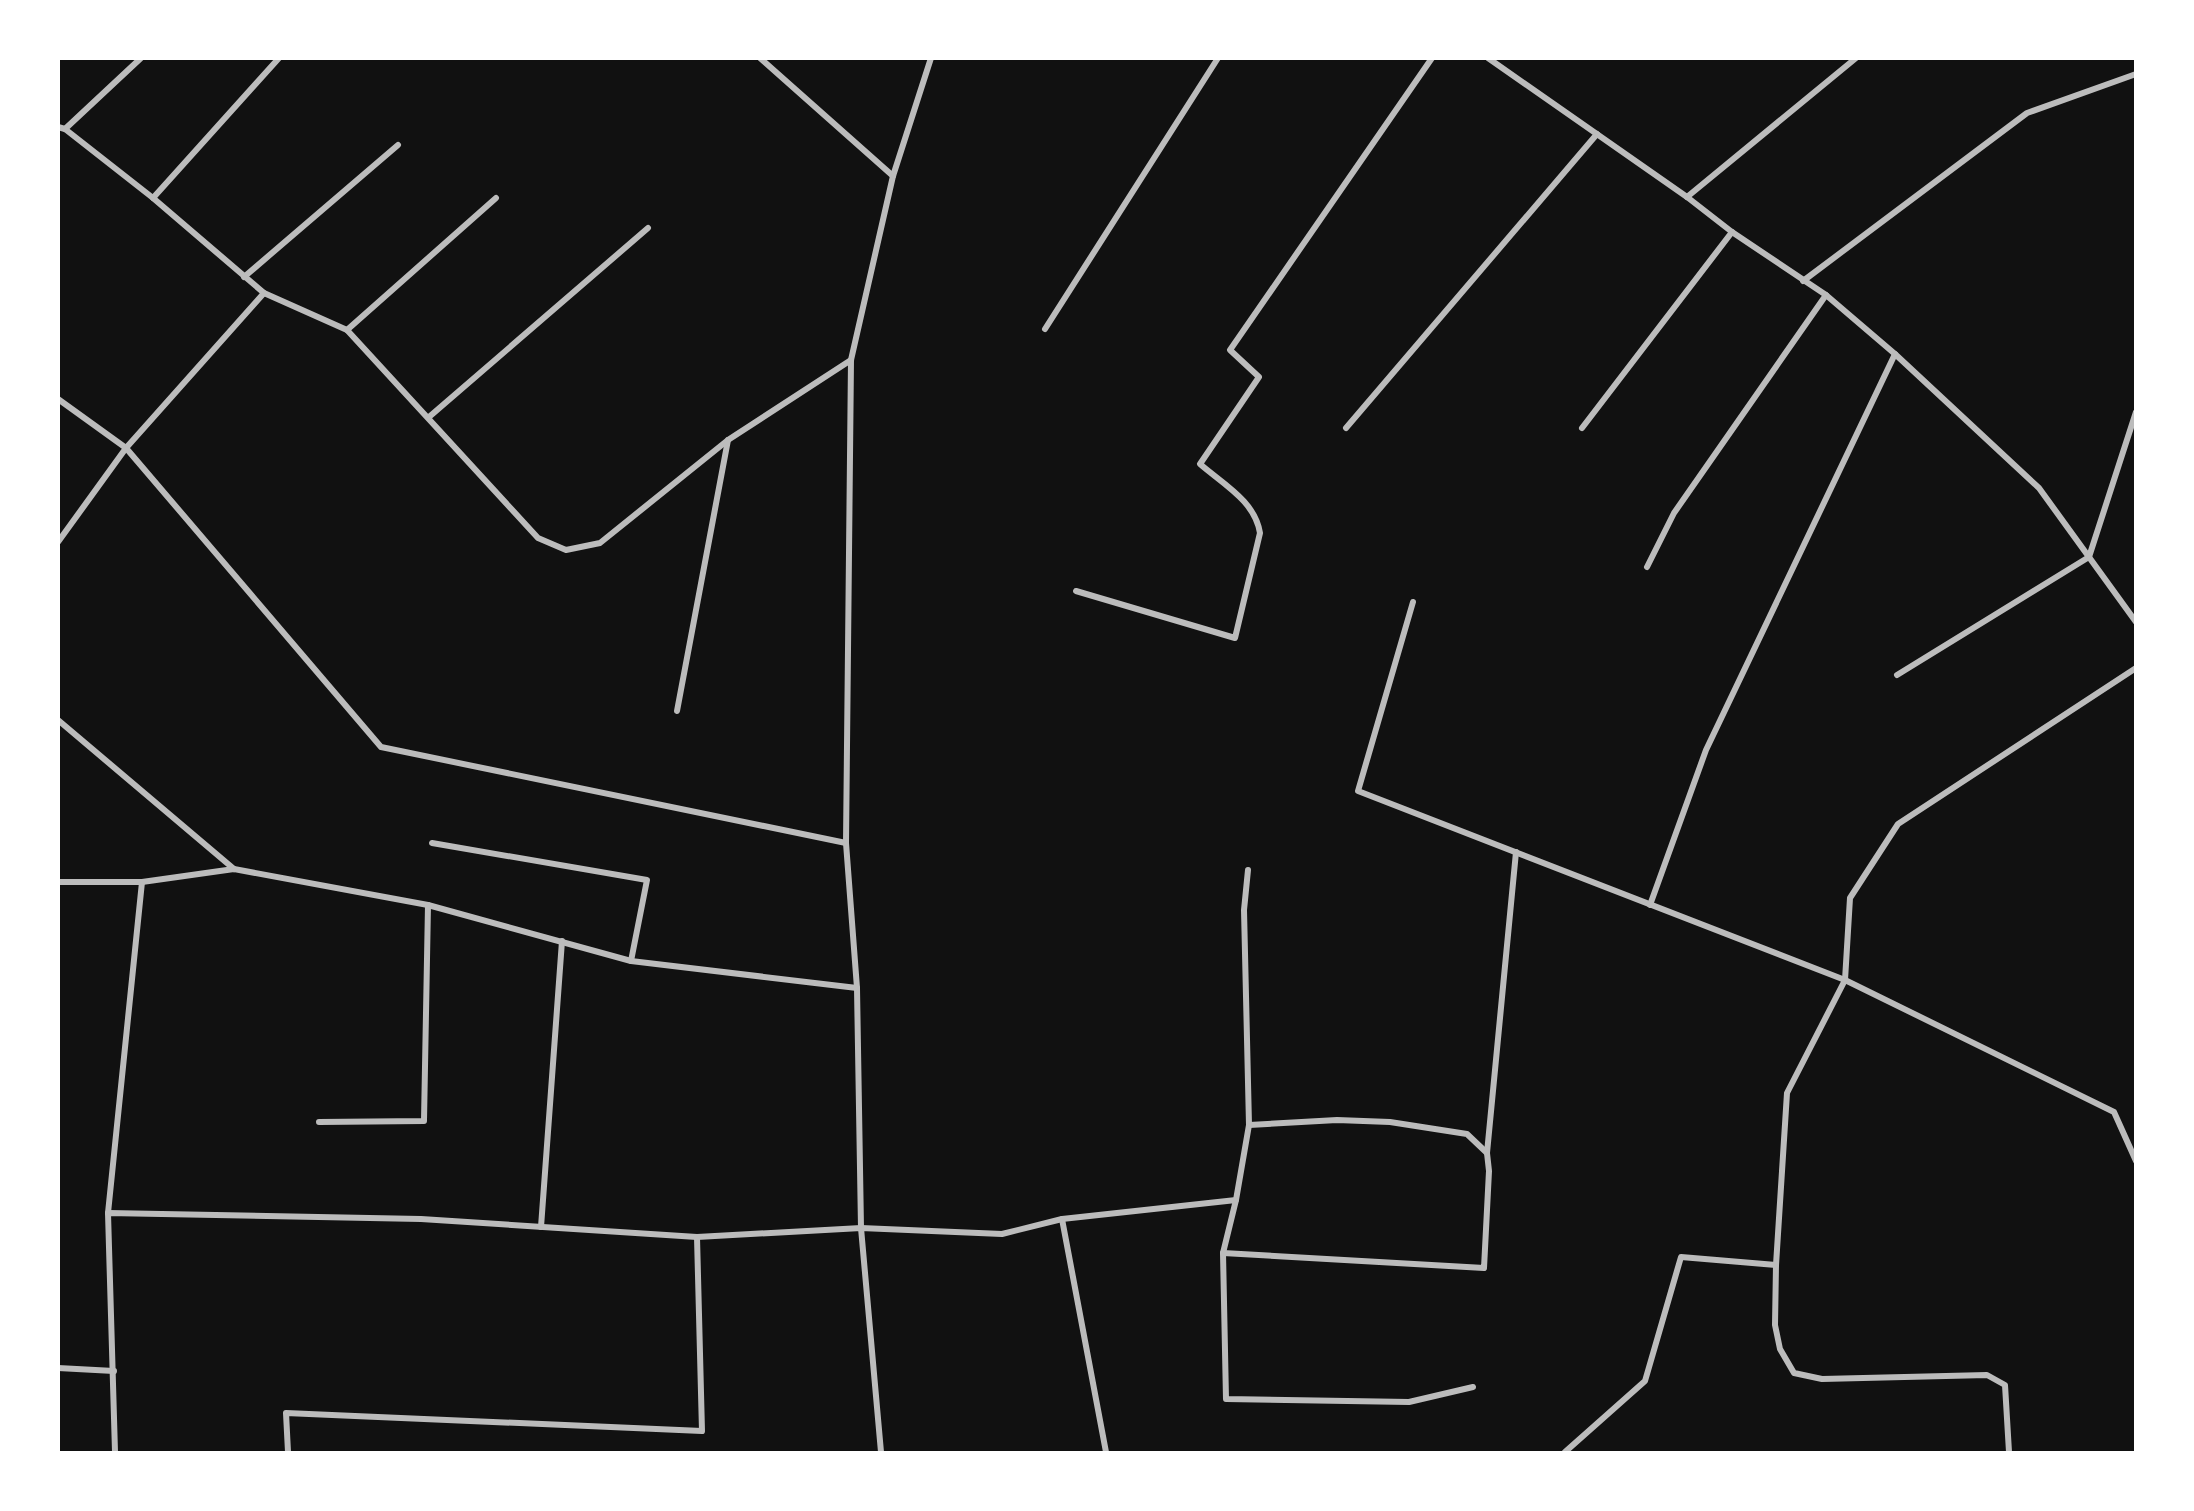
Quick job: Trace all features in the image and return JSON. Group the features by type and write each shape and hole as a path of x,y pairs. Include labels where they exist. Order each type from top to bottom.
{"street":[{"path":"141,58 62,128 153,198 264,292 347,330 538,538 566,550 600,543 728,440 851,360"},
{"path":"153,198 279,58"},
{"path":"760,58 892,176"},
{"path":"881,1452 861,1228 857,988 846,843 851,360 892,176 931,58"},
{"path":"1044,329 1218,58"},
{"path":"1076,591 1235,638 1260,533 1257,518 1248,505 1200,464 1259,376 1230,350 1432,58"},
{"path":"1488,58 1687,197 1732,232 1826,295 1895,354 2039,488 2136,622"},
{"path":"1687,197 1856,58"},
{"path":"1803,280 2027,113 2136,74"},
{"path":"1346,428 1597,134"},
{"path":"244,277 398,145"},
{"path":"347,330 496,198"},
{"path":"429,417 648,228"},
{"path":"1582,428 1732,232"},
{"path":"58,542 126,448 264,292"},
{"path":"1647,567 1680,504 1826,295"},
{"path":"1650,905 1706,750 1895,354"},
{"path":"58,399 126,448 381,747 846,843"},
{"path":"1897,675 2089,556 2136,412"},
{"path":"678,711 728,440"},
{"path":"1413,602 1358,791 1845,980 2114,1112 2136,1161"},
{"path":"2009,1452 2006,1385 1987,1375 1822,1379 1794,1373 1780,1350 1777,1333 1776,1265 1788,1093 1845,980 1850,898 1898,824 2136,668"},
{"path":"58,720 234,869"},
{"path":"432,843 647,880 631,961"},
{"path":"1223,1253 1484,1268 1489,1171 1487,1153 1516,852"},
{"path":"58,882 142,882 234,869 428,905 631,961 857,988"},
{"path":"1248,870 1244,910 1249,1125 1236,1200 1223,1253 1226,1399 1409,1402 1473,1387"},
{"path":"115,1452 108,1214 142,882"},
{"path":"319,1122 424,1121 428,905"},
{"path":"541,1227 562,941"},
{"path":"1249,1125 1337,1120 1390,1122 1467,1134 1487,1153"},
{"path":"108,1214 421,1219 697,1237 861,1228 1002,1234 1062,1220 1236,1200"},
{"path":"1062,1220 1106,1452"},
{"path":"288,1452 286,1413 702,1431 697,1237"},
{"path":"1565,1452 1645,1381 1681,1257 1776,1265"},
{"path":"58,1368 114,1371"}]}
